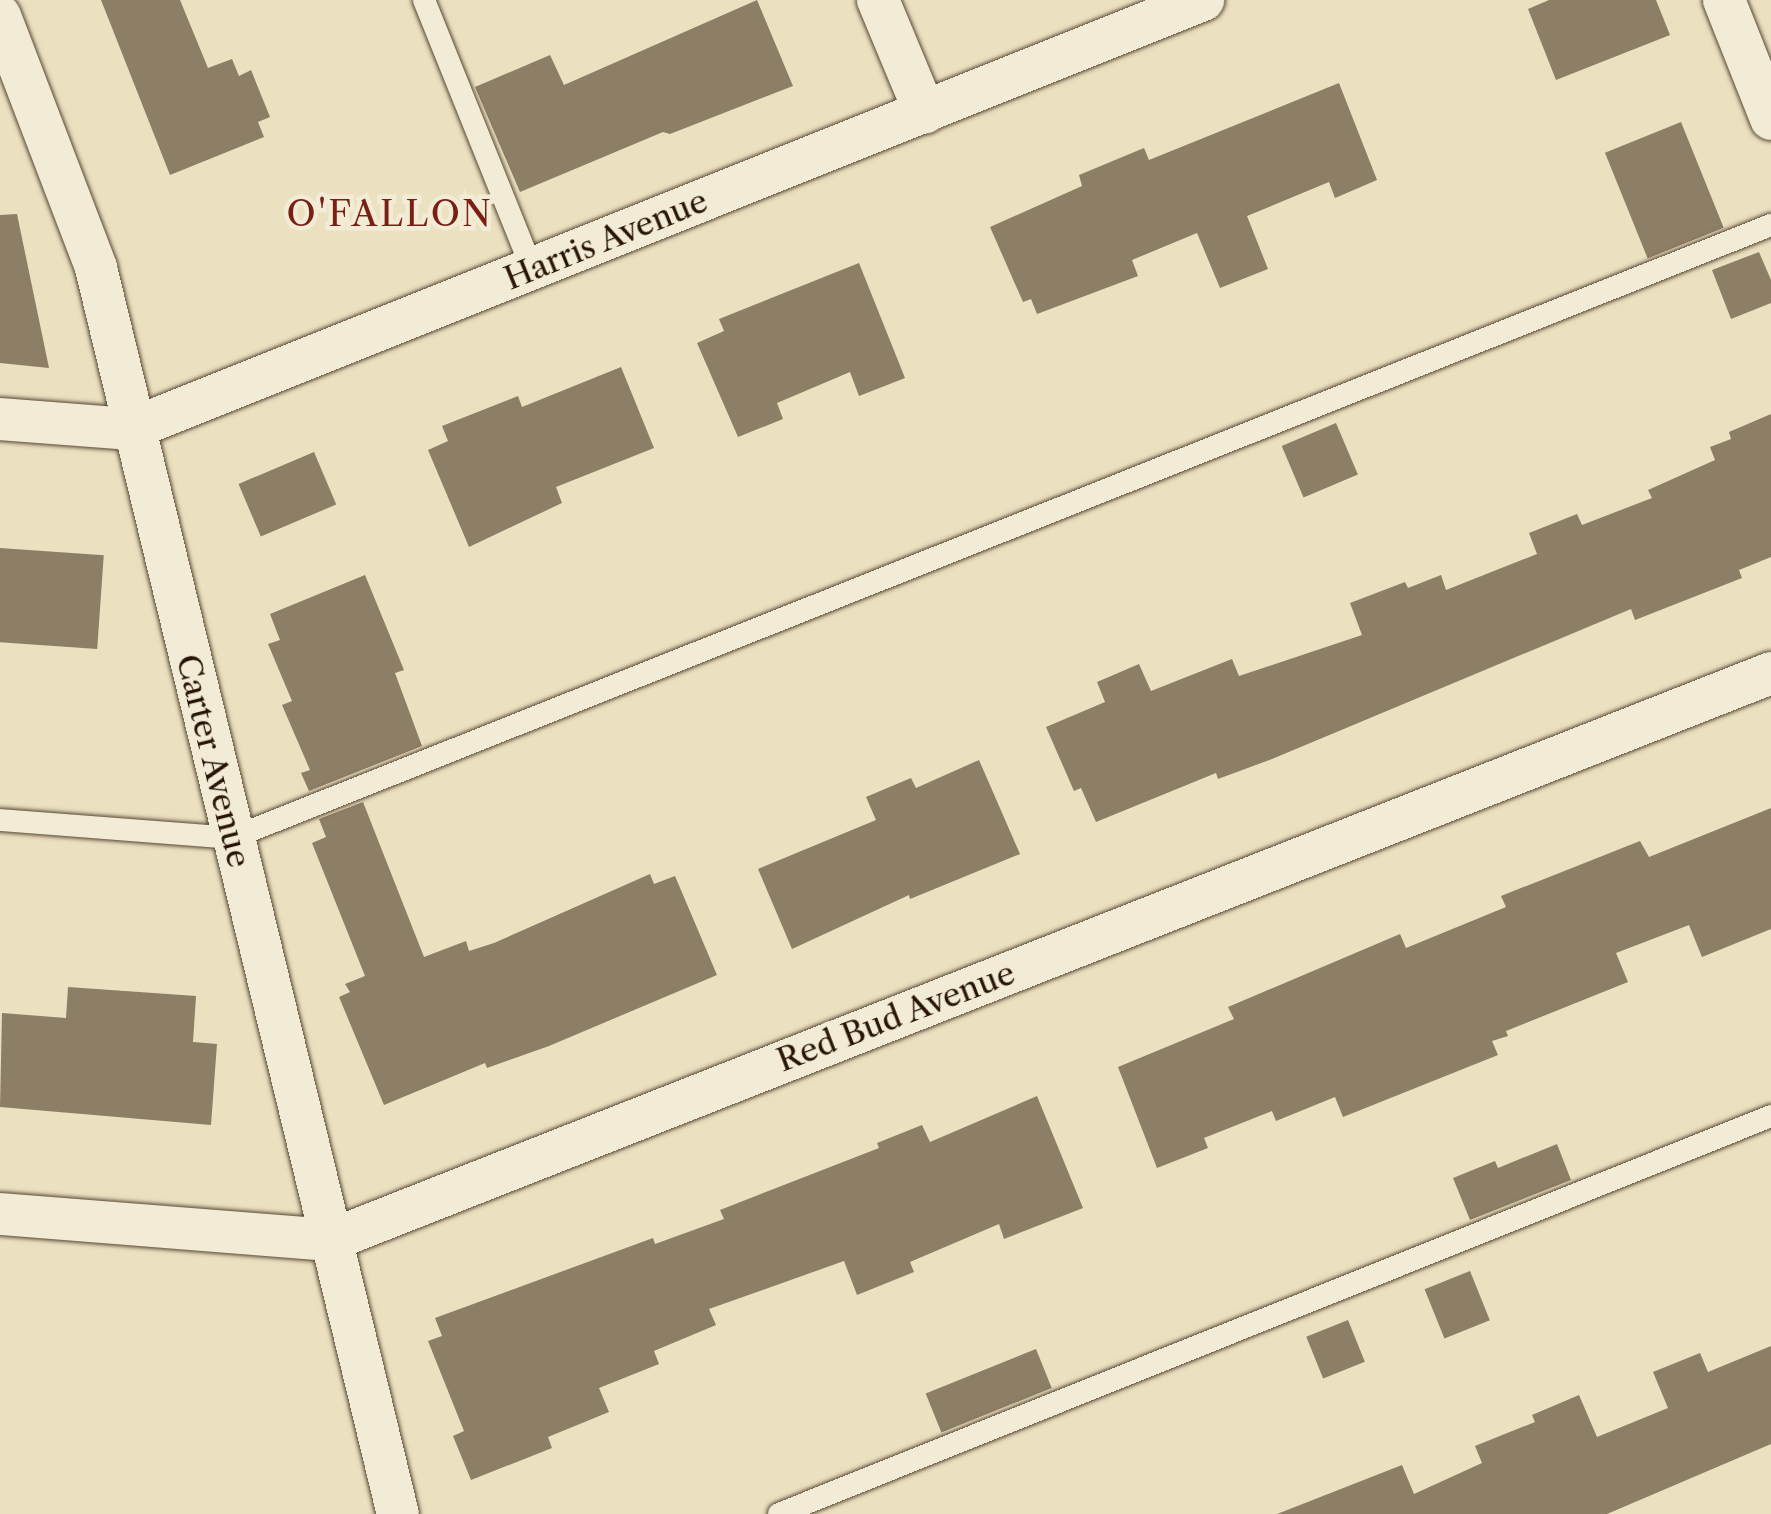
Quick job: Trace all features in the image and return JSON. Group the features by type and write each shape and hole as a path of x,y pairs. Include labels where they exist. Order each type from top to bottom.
{"street":[{"path":"878,0 925,112"},
{"name":"Harris Avenue","path":"0,419 132,429 1203,0"},
{"path":"1724,0 1771,119"},
{"name":"Carter Avenue","path":"0,16 96,268 398,1514"},
{"name":"Red Bud Avenue","path":"0,1214 331,1240 1771,673"}],"lane":[{"path":"424,0 532,270"},
{"path":"0,820 232,838 1771,225"},
{"path":"779,1514 1771,1116"}],"building":[{"path":"101,0 180,0 208,68 232,59 239,76 251,70 270,117 258,122 264,137 170,175"},
{"path":"757,0 793,86 670,134 663,132 520,192 475,87 550,55 564,85"},
{"path":"1549,0 1656,0 1670,35 1556,80 1528,9"},
{"path":"1339,83 1377,180 1335,198 1329,182 1247,216 1268,269 1220,288 1197,233 1132,260 1138,276 1037,314 1031,299 1023,302 990,227 1082,186 1079,175 1144,148 1149,160"},
{"path":"1681,122 1724,228 1648,258 1605,153"},
{"path":"17,214 49,368 0,363 0,215"},
{"path":"1759,252 1771,280 1771,303 1731,319 1712,270"},
{"path":"859,263 905,378 859,396 850,372 777,403 783,419 738,437 697,343 724,331 719,319"},
{"path":"621,367 654,448 556,487 562,503 469,547 428,450 448,441 442,426 518,396 522,407"},
{"path":"1771,414 1771,557 1739,570 1742,578 1635,620 1631,609 1272,759 1218,779 1216,773 1096,822 1081,788 1074,791 1046,727 1105,702 1097,682 1139,664 1151,691 1232,659 1239,676 1362,635 1350,603 1405,582 1408,588 1441,575 1446,590 1537,554 1529,533 1577,514 1582,525 1652,498 1648,490 1715,460 1710,447 1731,439 1729,432"},
{"path":"1336,423 1358,475 1304,498 1282,446"},
{"path":"314,452 336,504 261,537 239,484"},
{"path":"0,548 104,555 97,649 0,642"},
{"path":"365,575 404,670 395,673 422,746 309,791 301,773 310,770 282,705 292,701 268,644 280,640 270,614"},
{"path":"979,760 1020,854 910,899 909,895 792,949 758,869 876,820 866,797 911,778 916,788"},
{"path":"363,802 424,957 466,941 469,951 494,943 650,874 654,884 675,876 717,975 549,1046 487,1068 485,1063 384,1105 339,997 350,992 345,984 365,976 312,843 326,837 319,819"},
{"path":"1771,808 1771,929 1702,957 1689,925 1616,953 1628,982 1506,1031 1508,1036 1492,1041 1498,1055 1343,1117 1335,1097 1276,1121 1272,1111 1204,1138 1208,1148 1157,1168 1118,1067 1234,1019 1228,1007 1400,934 1406,948 1506,907 1501,896 1640,841 1649,857"},
{"path":"68,987 196,996 193,1042 217,1044 211,1125 0,1107 2,1013 66,1018"},
{"path":"1037,1096 1083,1208 1004,1239 999,1224 910,1262 914,1272 857,1295 844,1261 709,1309 716,1325 654,1351 659,1364 599,1388 609,1412 548,1437 552,1448 471,1480 453,1436 464,1431 428,1341 442,1336 435,1318 653,1238 655,1244 724,1219 720,1210 879,1148 877,1143 922,1125 930,1142"},
{"path":"1557,1144 1571,1180 1470,1220 1453,1178 1495,1161 1498,1168"},
{"path":"1470,1271 1490,1320 1444,1338 1425,1289"},
{"path":"1348,1320 1365,1362 1323,1379 1306,1337"},
{"path":"1771,1346 1771,1444 1607,1514 1277,1514 1402,1465 1414,1494 1482,1463 1475,1446 1535,1422 1532,1415 1579,1395 1597,1437 1668,1408 1653,1372 1700,1353 1708,1372"},
{"path":"1036,1349 1052,1388 941,1433 926,1394"}],"district":[{"name":"O'FALLON","path":"390,214"}]}
